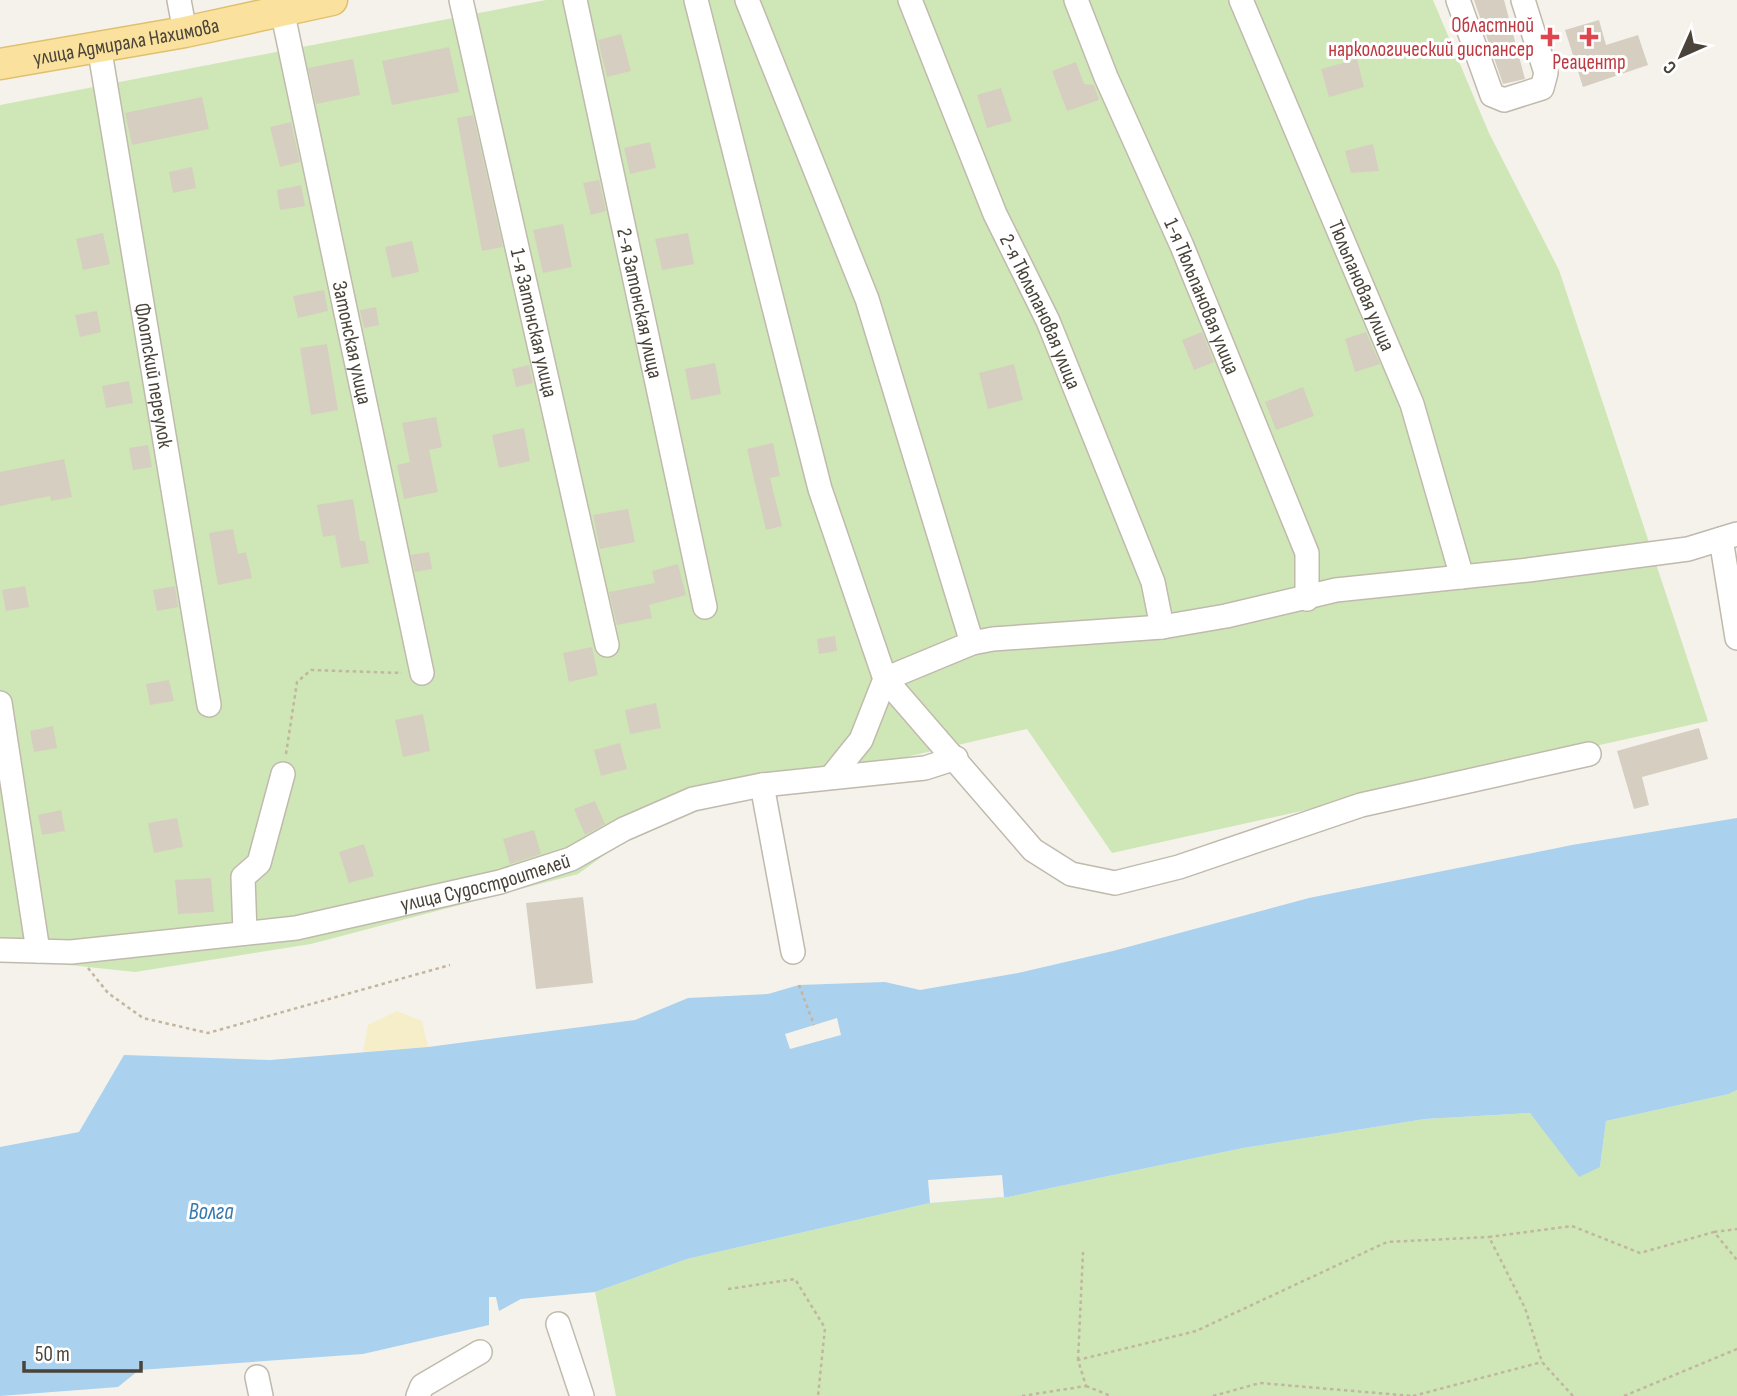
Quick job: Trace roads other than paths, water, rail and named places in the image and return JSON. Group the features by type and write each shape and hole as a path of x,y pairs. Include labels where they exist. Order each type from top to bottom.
{"main road":[{"name":"улица Адмирала Нахимова","path":"0,64 186,32 332,0"}],"street":[{"path":"178,0 186,32"},
{"name":"1-я Затонская улица","path":"461,0 607,645"},
{"name":"2-я Затонская улица","path":"575,0 705,607"},
{"path":"696,0 820,489 885,679 956,758 998,811 1050,864 1082,878 1115,883 1179,867 1360,805 1589,754"},
{"path":"747,0 867,299 972,643"},
{"name":"2-я Тюльпановая улица","path":"910,0 995,214 1048,321 1148,570 1161,627"},
{"name":"1-я Тюльпановая улица","path":"1076,0 1106,77 1182,246 1307,553 1307,598"},
{"name":"Тюльпановая улица","path":"1241,0 1412,404 1462,577"},
{"path":"1458,0 1492,95 1504,100 1542,88 1545,81 1546,73 1522,0"},
{"name":"Затонская улица","path":"282,10 422,673"},
{"name":"Флотский переулок","path":"99,46 209,705"},
{"path":"832,776 861,740 885,679 972,643 1161,627 1336,590 1688,549 1729,536 1737,638"},
{"path":"0,704 38,951"},
{"name":"улица Судостроителей","path":"0,950 74,952 296,928 499,881 571,859 624,829 693,799 762,785 925,768 956,758"},
{"path":"245,933 243,877 259,863 283,774"},
{"path":"762,785 793,952"},
{"path":"558,1324 582,1396"},
{"path":"418,1396 422,1386 480,1352"}],"water":[{"name":"Волга","path":"1737,818 1737,1090 1606,1121 1600,1167 1579,1177 1530,1113 1425,1119 1243,1148 1008,1197 930,1203 687,1259 595,1292 521,1299 499,1311 496,1297 489,1297 489,1325 363,1354 139,1370 118,1387 0,1396 0,1147 79,1132 124,1055 270,1060 428,1047 635,1020 688,998 768,994 799,985 885,982 920,990 1018,973 1113,951 1309,898 1572,845"}],"place":[{"name":"Областной наркологический диспансер","path":"1550,37"},
{"name":"Реацентр","path":"1589,37"}]}
